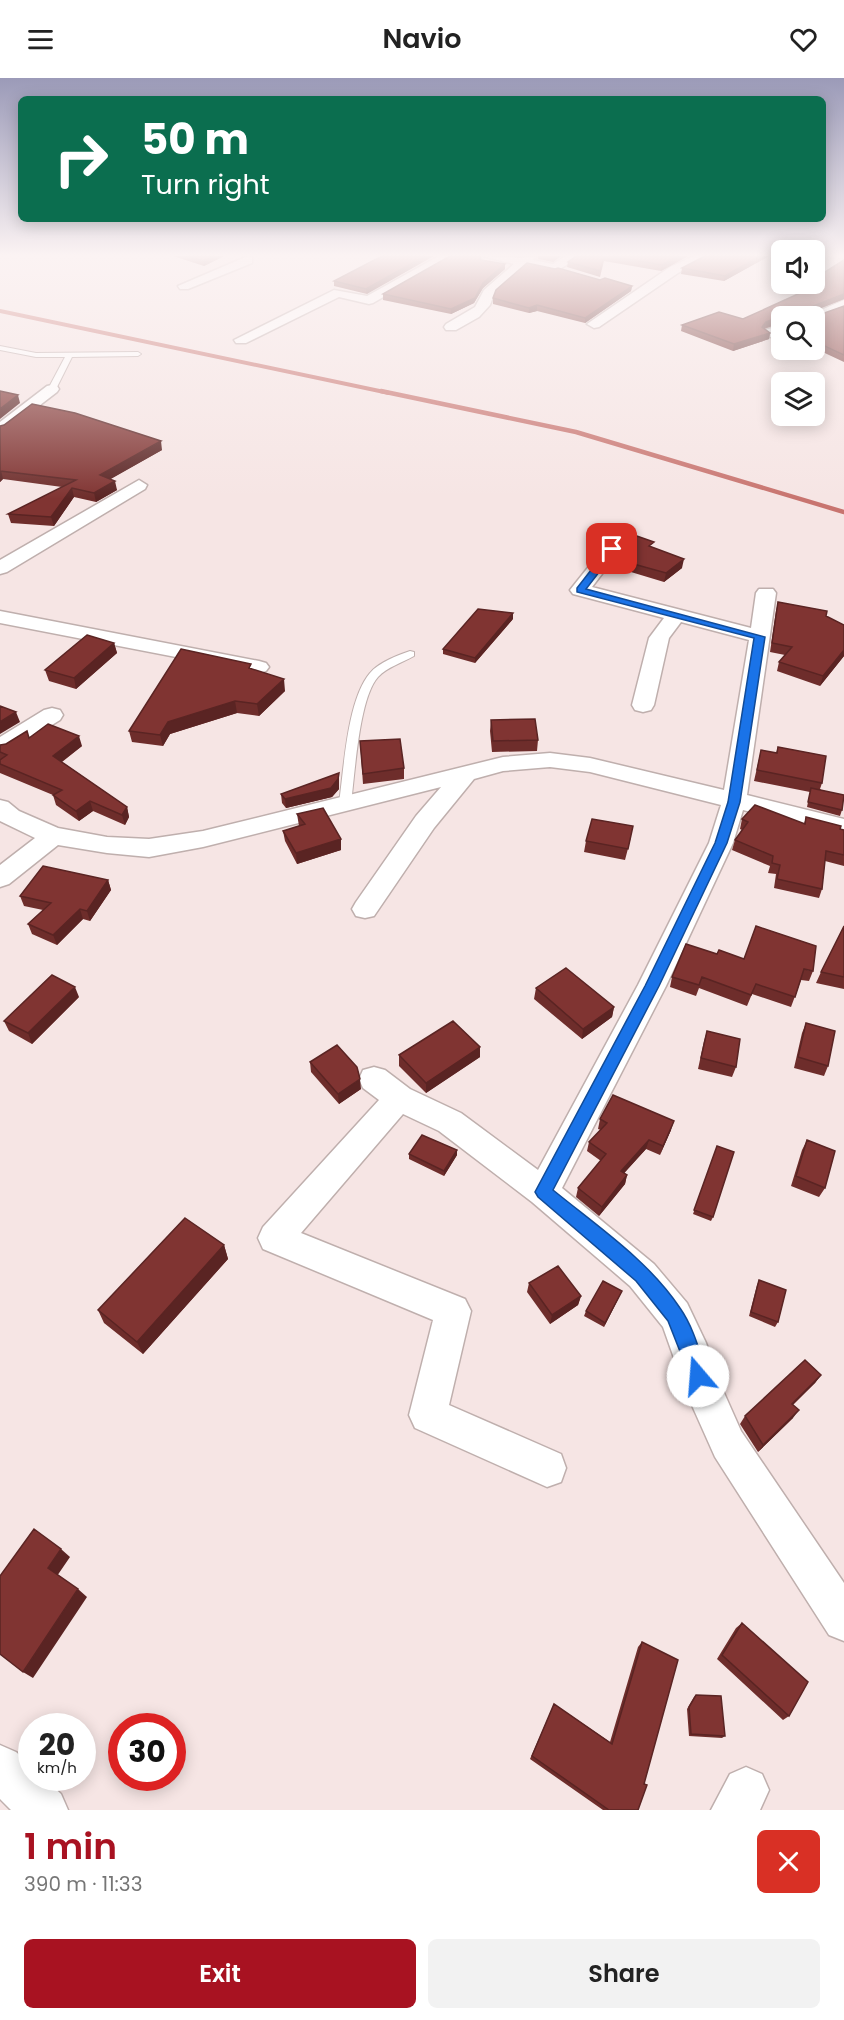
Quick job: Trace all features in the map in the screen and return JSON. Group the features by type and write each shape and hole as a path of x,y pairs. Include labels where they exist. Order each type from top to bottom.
{"street":[{"path":"241,340 248,337"},
{"path":"0,429 52,389"},
{"path":"0,568 140,485"},
{"path":"0,549 19,556"},
{"path":"612,549 580,590 759,637"},
{"path":"543,1192 652,986 721,843 734,802 766,593"},
{"path":"643,705 659,638 676,615"},
{"path":"0,617 259,667"},
{"path":"0,747 52,715"},
{"path":"0,808 10,817 53,836 107,845 149,848 203,839 345,802 525,760 550,760 590,765 734,802 844,826"},
{"path":"365,909 425,822 465,774"},
{"path":"0,878 53,836"},
{"path":"547,1468 428,1415 453,1311 275,1238 386,1089 450,1122 543,1192 642,1275 675,1315 688,1343 704,1392 728,1444 844,1620"},
{"path":"0,1768 45,1810"}],"lane":[{"path":"0,348 36,355 138,354"},
{"path":"52,389 69,356"},
{"path":"345,802 354,735 372,676 410,654"}],"building":[{"path":"714,337 757,337 734,344"},
{"path":"825,337 844,337 844,355 825,346"},
{"path":"0,391 18,395 0,409"},
{"path":"32,404 75,413 161,441 100,475 115,481 94,493 72,488 51,517 8,514 76,480 0,471 0,426"},
{"path":"631,534 654,542 649,546 684,559 666,573 612,558 624,539"},
{"path":"778,602 827,611 826,616 844,625 844,650 823,676 779,662 792,647 772,643"},
{"path":"478,609 513,613 475,658 443,649"},
{"path":"87,635 114,643 74,678 45,670"},
{"path":"181,649 251,664 249,668 284,679 257,704 235,701 168,722 160,735 129,731"},
{"path":"0,706 16,712 0,722"},
{"path":"535,719 538,740 493,741 491,720"},
{"path":"48,724 79,736 53,756 127,807 122,815 90,801 76,811 53,795 62,790 0,764 0,760 7,755 0,752 0,745 6,744 27,731 29,738"},
{"path":"400,739 404,768 363,774 360,741"},
{"path":"778,747 826,756 822,783 757,770 761,750 777,753"},
{"path":"339,773 338,779 331,788 285,799 281,794"},
{"path":"811,788 844,795 842,810 808,802"},
{"path":"755,805 805,824 806,817 841,826 840,829 844,830 844,855 826,851 822,889 777,879 780,865 772,863 773,856 735,840 748,822 742,819"},
{"path":"323,808 341,839 296,853 283,831 305,824 297,814"},
{"path":"592,819 633,826 628,849 586,841"},
{"path":"43,866 108,880 87,911 80,909 53,935 28,924 51,903 20,896"},
{"path":"756,926 816,946 813,971 804,969 795,997 756,984 751,995 702,977 699,985 672,977 686,944 717,954 719,950 744,959"},
{"path":"844,926 844,977 821,972"},
{"path":"566,968 614,1007 583,1029 536,988"},
{"path":"52,975 75,987 28,1033 4,1021"},
{"path":"453,1021 480,1047 426,1083 399,1055"},
{"path":"806,1023 835,1031 828,1066 798,1057"},
{"path":"707,1031 740,1039 736,1067 701,1058"},
{"path":"337,1045 357,1067 360,1079 338,1094 310,1062"},
{"path":"613,1095 674,1121 663,1146 649,1140 621,1171 627,1175 602,1207 578,1188 606,1154 589,1142 607,1123 600,1119"},
{"path":"422,1135 457,1150 444,1171 409,1154"},
{"path":"807,1140 835,1151 825,1188 796,1176"},
{"path":"717,1146 734,1152 713,1217 694,1210"},
{"path":"185,1218 224,1245 137,1342 98,1310"},
{"path":"558,1266 581,1296 552,1315 529,1283"},
{"path":"759,1280 786,1290 778,1322 751,1312"},
{"path":"603,1281 622,1291 605,1323 586,1311"},
{"path":"805,1360 821,1375 792,1404 799,1410 763,1445 745,1416"},
{"path":"34,1529 61,1549 48,1568 78,1589 23,1672 0,1654 0,1576"},
{"path":"742,1623 808,1682 789,1716 722,1655"},
{"path":"642,1642 678,1660 644,1784 647,1785 638,1810 609,1810 532,1756 554,1704 612,1744"},
{"path":"696,1695 721,1696 725,1736 691,1734 689,1707"}],"waterway":[{"path":"123,337 389,393"},
{"path":"381,391 576,432 844,512"}],"route":[{"path":"612,549 580,590 759,637 734,802 721,843 652,986 543,1192 642,1275 675,1315 688,1343 698,1376"}]}
